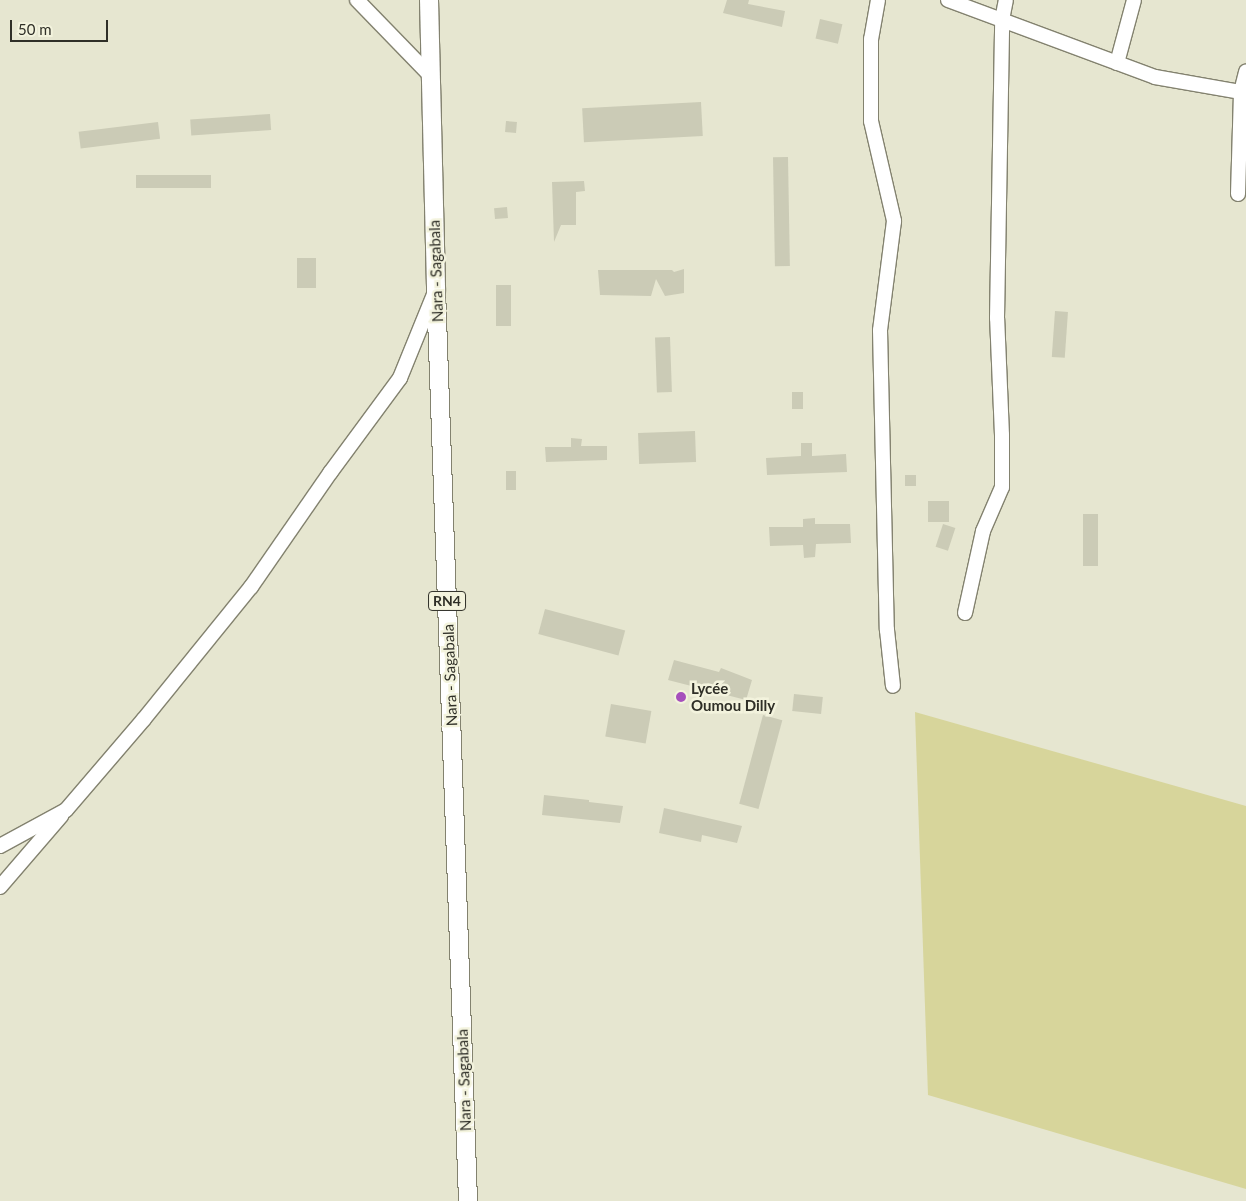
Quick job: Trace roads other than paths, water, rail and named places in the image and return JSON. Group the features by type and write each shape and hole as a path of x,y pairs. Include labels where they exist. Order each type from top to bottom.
{"main road":[{"name":"Nara - Sagabala","path":"429,0 436,289 468,1201"}],"street":[{"path":"356,0 431,76"},
{"path":"878,0 871,39 871,121 894,222 880,330 887,630 893,686"},
{"path":"948,0 1155,77 1244,92"},
{"path":"965,613 983,531 1002,487 997,308 1002,20 1006,0"},
{"path":"1117,63 1134,0"},
{"path":"1238,194 1246,72"},
{"path":"0,886 144,718 251,587 330,472 400,378 436,289"},
{"path":"0,846 66,810"}],"place":[{"name":"Lycée Oumou Dilly","path":"681,697"}]}
